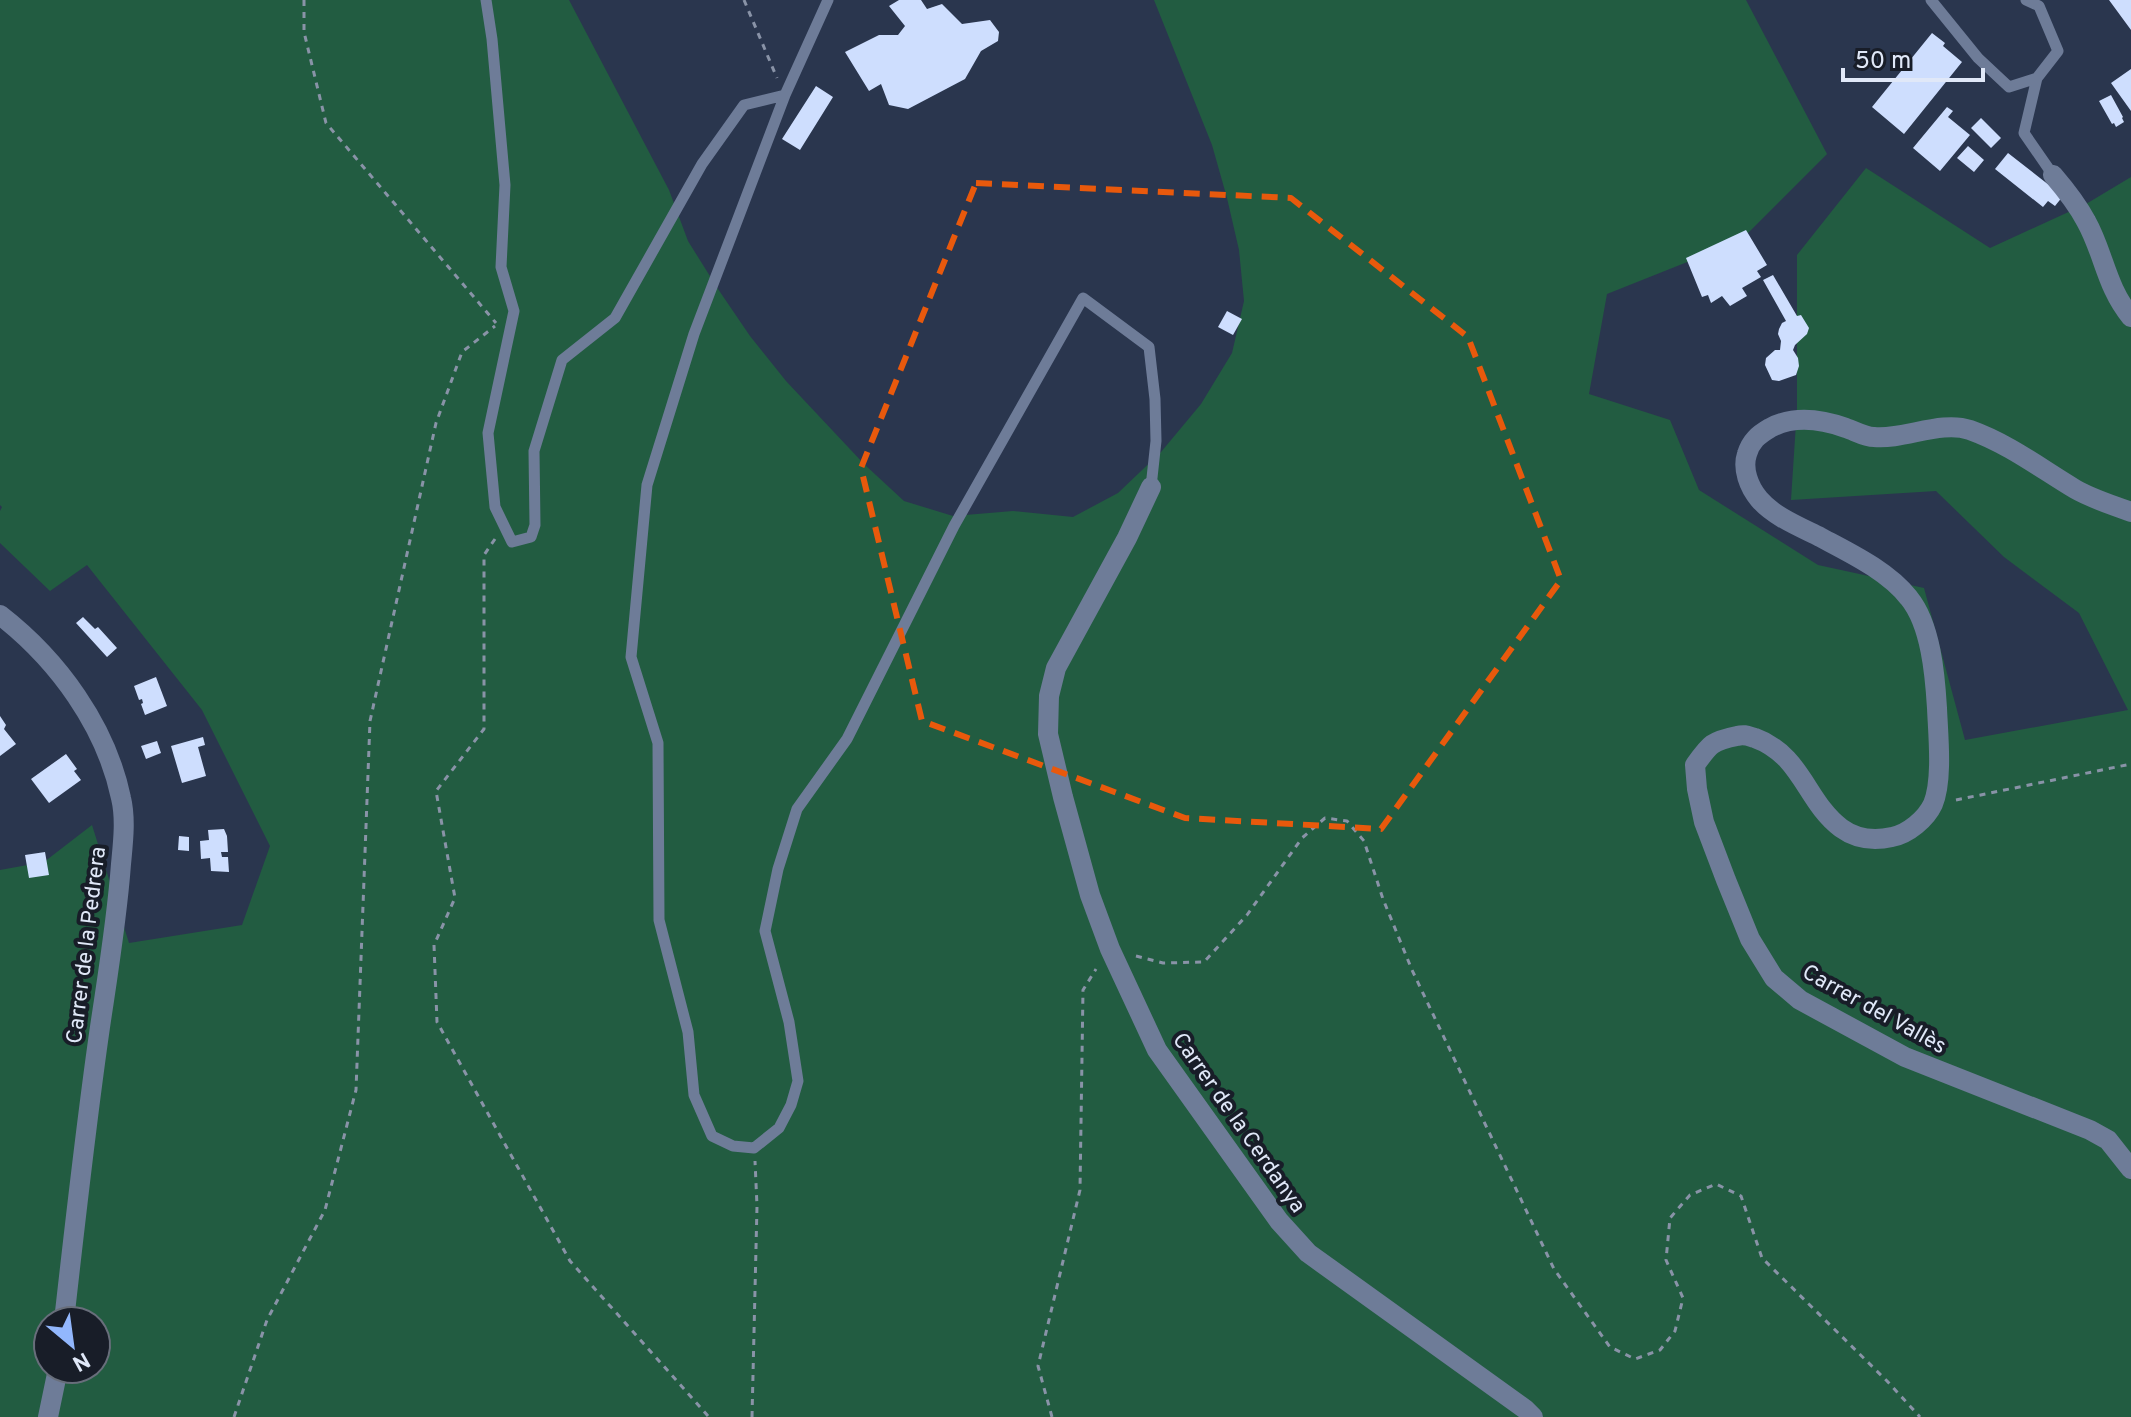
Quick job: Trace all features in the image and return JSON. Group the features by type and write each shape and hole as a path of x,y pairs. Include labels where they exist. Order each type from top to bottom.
{"street":[{"path":"2053,175 2087,222 2110,284 2131,317"},
{"path":"1933,804 1938,774 1936,695 1932,659 1911,600 1896,583 1873,567 1798,526 1759,499 1744,464 1749,446 1759,434 1777,424 1794,420 1816,420 1872,438 1967,429 2019,452 2078,491 2131,512"},
{"name":"Carrer de la Cerdanya","path":"1151,487 1127,538 1056,668 1049,696 1048,734 1063,797 1090,895 1110,949 1157,1050 1279,1221 1308,1253 1533,1417"},
{"name":"Carrer de la Pedrera","path":"0,615 60,673 105,743 122,800 120,880 66,1305"},
{"name":"Carrer del Vallès","path":"1933,804 1919,822 1902,835 1881,839 1859,838 1830,820 1794,766 1768,743 1744,734 1715,741 1695,765 1704,822 1750,939 1774,978 1800,1000 1905,1057 2090,1130 2108,1140 2131,1169"},
{"path":"48,1417 55,1385"}],"lane":[{"path":"486,0 505,185 501,267 514,311 488,433 495,507 512,542 531,537 535,525 534,451 562,360 615,318 702,164 744,105 785,95"},
{"path":"828,0 785,95 694,334 647,485 631,657 658,743 659,920 688,1032 694,1095 712,1136 733,1146 754,1148 779,1128 791,1105 798,1081 789,1022 765,931 778,869 797,809 847,739 954,526 1083,298 1149,347 1156,441 1151,487"},
{"path":"1931,0 1978,58 2009,87 2037,78"},
{"path":"2026,0 2039,6 2058,51 2037,78 2024,133 2053,175"}],"path":[{"path":"234,1417 267,1320 325,1210 356,1090 370,721 436,423 462,352 497,324 326,123 304,32 304,0"},
{"path":"744,0 785,95"},
{"path":"503,526 484,555 484,729 436,791 455,898 434,945 437,1022 570,1261 709,1417"},
{"path":"1933,804 2131,764"},
{"path":"1052,1417 1038,1366 1080,1190 1083,990 1110,949 1163,963 1204,962 1247,915 1302,838 1325,818 1347,821 1364,841 1383,899 1412,970 1554,1269 1610,1347 1635,1359 1660,1350 1675,1331 1683,1298 1666,1260 1670,1218 1690,1195 1716,1184 1741,1196 1762,1258 1920,1417"},
{"path":"752,1417 757,1206 754,1148"}],"highlighted area":[{"path":"976,183 1291,198 1468,337 1561,580 1381,829 1185,818 922,721 861,468"}],"green space":[{"path":"0,0 569,0 669,190 688,241 718,289 786,381 864,464 904,501 953,516 1013,511 1073,517 1118,493 1161,452 1201,404 1232,353 1244,301 1239,250 1212,145 1154,0 1746,0 1827,154 1740,241 1607,294 1589,394 1670,420 1699,490 1818,565 1924,588 1965,740 2128,710 2079,613 2004,557 1936,491 1791,500 1797,408 1797,255 1866,168 1990,248 2086,204 2131,177 2131,1417 0,1417 0,870 44,862 92,825 129,943 242,925 270,846 202,710 87,565 50,591 0,543"}],"building":[{"path":"899,0 921,0 927,9 942,4 962,24 990,20 999,32 998,41 981,51 965,79 908,109 889,105 881,84 869,91 845,52 879,35 898,35 905,26 889,6"},
{"path":"2109,0 2131,0 2131,30"},
{"path":"1932,33 1962,62 1904,134 1872,107"},
{"path":"2131,69 2131,111 2111,83"},
{"path":"816,86 833,97 800,150 782,139"},
{"path":"2111,95 2124,122 2116,127 2099,101"},
{"path":"1947,107 1953,111 1948,117 1970,135 1940,171 1913,148"},
{"path":"1981,118 2001,138 1991,148 1971,128"},
{"path":"1968,146 1984,160 1974,172 1957,158"},
{"path":"2008,153 2063,196 2055,206 2048,201 2043,207 1995,169"},
{"path":"1746,230 1767,265 1757,271 1761,277 1742,288 1747,296 1730,306 1722,296 1711,303 1708,295 1702,297 1686,258"},
{"path":"1773,275 1797,316 1801,315 1809,328 1793,350 1799,366 1796,375 1779,381 1772,380 1765,365 1766,358 1775,350 1780,350 1779,329 1786,321 1763,280"},
{"path":"1227,311 1242,319 1233,335 1218,327"},
{"path":"83,617 95,629 98,627 117,648 107,657 76,623"},
{"path":"156,677 167,706 145,715 142,699 139,700 134,686"},
{"path":"0,716 6,725 4,729 16,744 0,756"},
{"path":"203,737 205,745 198,747 206,776 182,783 171,746"},
{"path":"157,741 161,753 146,759 141,746"},
{"path":"66,754 81,780 49,803 31,779"},
{"path":"224,829 228,852 221,852 222,857 228,857 229,872 211,871 210,858 201,859 200,841 209,840 208,830"},
{"path":"179,836 189,837 189,851 178,850"},
{"path":"45,852 49,875 29,878 25,855"}]}
